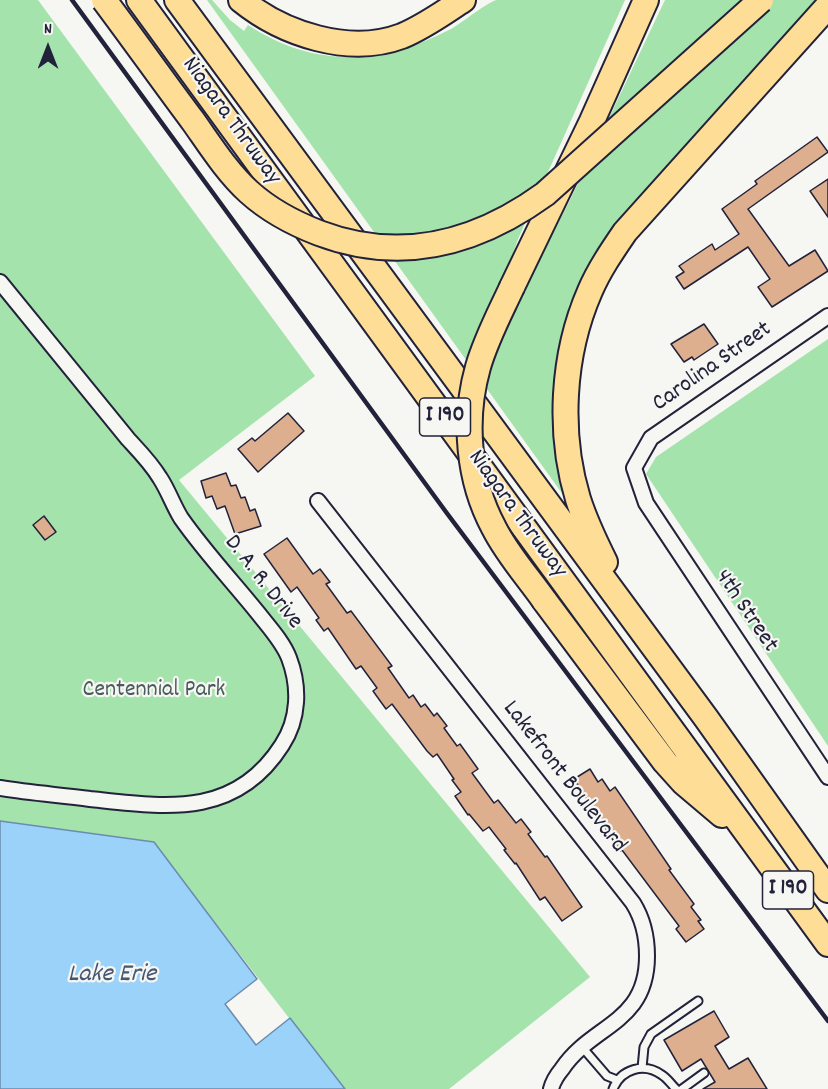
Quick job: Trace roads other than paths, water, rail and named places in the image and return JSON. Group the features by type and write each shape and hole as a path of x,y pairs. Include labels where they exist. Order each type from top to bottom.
{"highway":[{"path":"104,0 208,142 247,191 279,215 302,227 335,240 387,249 415,248 448,242 484,230 527,207 545,194 761,0"},
{"name":"Niagara Thruway","path":"139,0 828,944"},
{"name":"Niagara Thruway","path":"177,0 468,392 706,718 828,890"},
{"path":"240,0 272,22 299,33 342,42 361,43 384,41 402,36 463,0"},
{"path":"646,0 487,343 473,387 470,434 472,457 483,504 494,529 544,600 665,762 683,782 747,835"},
{"path":"636,623 584,516 569,460 566,408 570,363 581,316 602,268 625,232 828,6"}],"street":[{"name":"D. A. R. Drive","path":"0,282 150,463 180,516 273,632 289,656 295,676 297,698 293,722 275,756 244,784 230,793 201,803 180,806 154,805 0,788"},
{"name":"Carolina Street","path":"634,468 651,438 828,316"},
{"name":"4th Street","path":"634,468 646,503 828,777"},
{"name":"Lakefront Boulevard","path":"318,501 636,908 644,926 647,963 642,987 633,1006 607,1030 568,1060 553,1082 551,1089"}],"lane":[{"path":"642,1068 645,1047 651,1034 698,1001"},
{"path":"582,1047 607,1076 617,1080"},
{"path":"614,1089 617,1080 627,1072 648,1068 662,1075 676,1089"},
{"path":"682,1089 704,1073"}],"water":[{"name":"Lake Erie","path":"0,821 154,842 257,979 225,1004 256,1045 290,1018 345,1089 0,1089"}],"railway":[{"path":"72,0 446,512 828,1021"}],"park label":[{"name":"Centennial Park","path":"154,692"}]}
